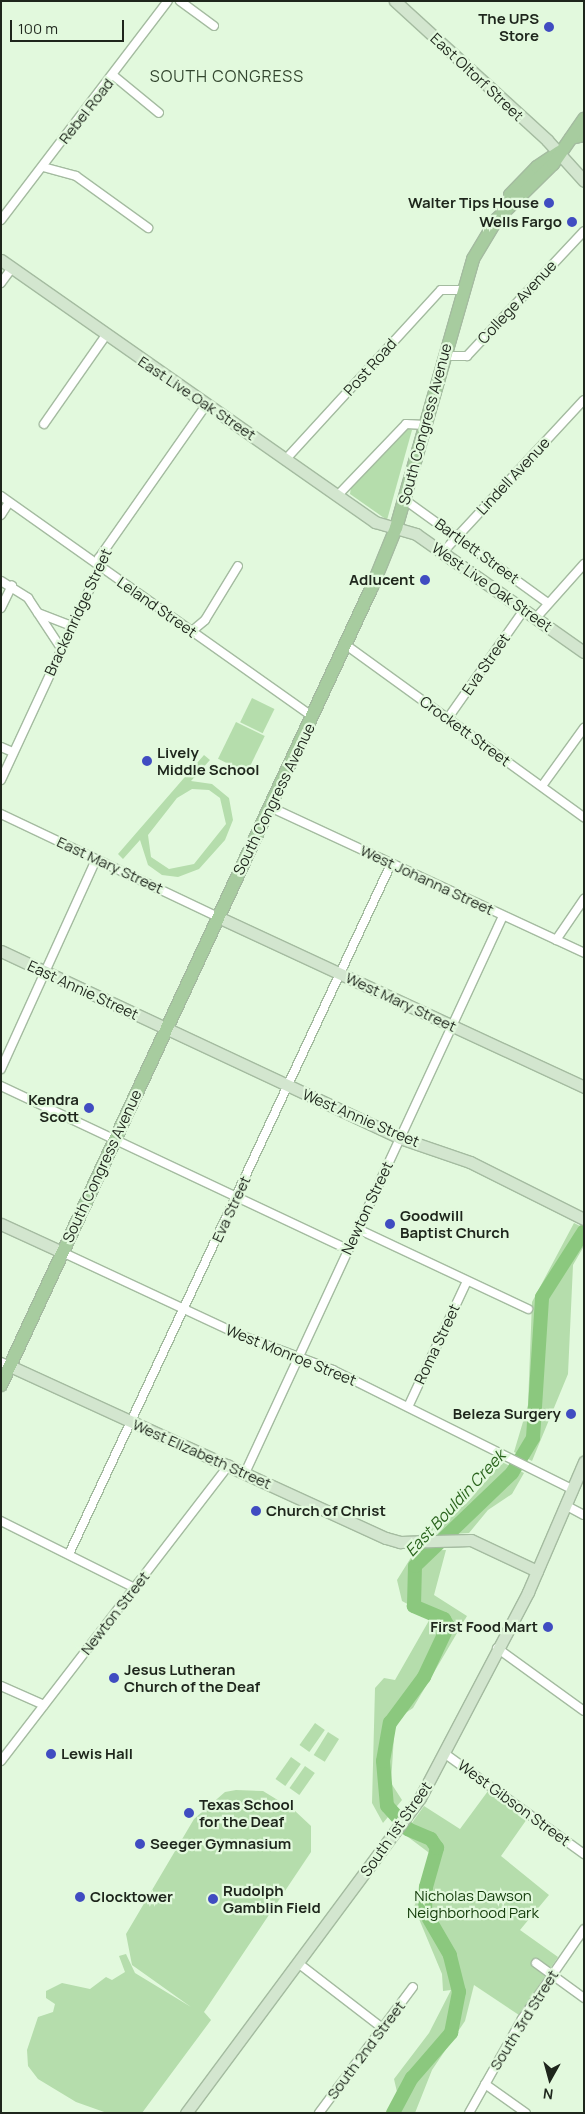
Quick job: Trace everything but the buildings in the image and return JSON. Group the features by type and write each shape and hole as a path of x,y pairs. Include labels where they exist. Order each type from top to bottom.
{"main road":[{"name":"South Congress Avenue","path":"1,1385 6,1364 62,1252 313,717 396,528 461,290 480,244 511,202 517,201 553,164 559,152 578,137 584,119"}],"street":[{"name":"Rebel Road","path":"1,220 114,76 168,1"},
{"path":"180,1 214,26"},
{"name":"East Oltorf Street","path":"395,1 580,170 584,181"},
{"path":"114,76 159,113"},
{"path":"43,167 76,176 148,228"},
{"name":"College Avenue","path":"444,356 467,356 584,231"},
{"name":"East Live Oak Street","path":"1,260 106,336 207,404 375,522 396,528"},
{"path":"1,283 12,268"},
{"name":"Post Road","path":"286,459 441,290 461,290"},
{"path":"44,424 106,336"},
{"name":"Lindell Avenue","path":"442,552 584,400"},
{"name":"Brackenridge Street","path":"1,780 100,567 99,558 207,404"},
{"path":"338,495 406,424 425,425"},
{"name":"Leland Street","path":"1,496 313,717"},
{"name":"Bartlett Street","path":"405,500 548,603"},
{"path":"1,515 9,502"},
{"name":"West Live Oak Street","path":"396,528 416,534 584,652"},
{"path":"535,619 584,564"},
{"path":"192,631 205,620 238,566"},
{"path":"1,581 12,585 38,613 62,648"},
{"path":"1,608 12,585"},
{"name":"Eva Street","path":"448,718 524,610"},
{"path":"38,613 72,626"},
{"name":"Crockett Street","path":"346,645 584,817"},
{"path":"542,786 584,728"},
{"path":"1,747 13,752"},
{"name":"West Johanna Street","path":"270,807 584,953"},
{"name":"East Mary Street","path":"1,814 218,917"},
{"path":"1,1069 96,860"},
{"name":"Eva Street","path":"69,1554 133,1422 391,864"},
{"path":"556,940 584,899"},
{"name":"Newton Street","path":"245,1473 503,916"},
{"name":"West Mary Street","path":"218,917 584,1087"},
{"name":"East Annie Street","path":"1,951 166,1029"},
{"name":"West Annie Street","path":"166,1029 400,1138 470,1162 582,1218"},
{"path":"1,1086 348,1249"},
{"path":"1,1224 62,1252"},
{"path":"358,1229 528,1309"},
{"name":"West Monroe Street","path":"62,1252 184,1310 297,1359 333,1370 572,1489"},
{"name":"Roma Street","path":"408,1407 467,1281"},
{"name":"West Elizabeth Street","path":"6,1364 386,1538 416,1542 470,1540 538,1571"},
{"name":"South 1st Street","path":"186,2113 410,1813 444,1753 538,1571 584,1462"},
{"name":"Newton Street","path":"1,1761 229,1465"},
{"path":"565,1506 584,1515"},
{"path":"1,1520 135,1588"},
{"path":"497,1648 584,1711"},
{"path":"1,1686 44,1705"},
{"name":"West Gibson Street","path":"444,1753 584,1854"},
{"name":"South 3rd Street","path":"469,2113 551,1975 584,1929"},
{"path":"298,1962 381,2027"},
{"path":"536,1963 584,1998"},
{"name":"South 2nd Street","path":"319,2113 381,2027 413,1987"},
{"path":"485,2084 526,2113"}],"green space":[{"path":"408,428 412,430 387,520 350,494 351,487"},
{"path":"252,698 274,709 263,733 240,722"},
{"path":"236,722 265,736 247,773 218,759"},
{"path":"204,755 210,760 191,781 212,784 229,798 233,820 225,840 199,869 178,877 162,875 148,865 140,840 123,859 118,854","holes":["192,789 209,790 220,798 226,824 194,864 169,869 151,857 148,835 177,798"]},
{"path":"574,1223 584,1228 584,1246 573,1265 568,1374 532,1461 514,1452 528,1405 532,1302"},
{"path":"502,1462 524,1473 512,1494 488,1510 469,1533 417,1536 466,1504"},
{"path":"446,1550 434,1595 467,1616 413,1708 395,1720 391,1783 402,1800 383,1823 372,1803 375,1688 384,1678 395,1680 431,1617 402,1601 397,1580 415,1551"},
{"path":"315,1723 325,1730 309,1752 300,1745"},
{"path":"328,1732 339,1739 325,1762 314,1755"},
{"path":"291,1757 301,1764 285,1786 276,1779"},
{"path":"305,1766 315,1773 299,1795 290,1788"},
{"path":"236,1790 263,1791 294,1810 311,1826 311,1852 204,2012 211,2020 142,2113 107,2113 76,2102 38,2079 28,2066 27,2050 38,2017 53,2012 55,2004 46,1998 46,1991 62,1983 90,1989 106,1977 112,1980 125,1972 119,1956 126,1954 135,1973 191,2007 132,1965 126,1934 194,1819 225,1792"},
{"name":"Nicholas Dawson Neighborhood Park","path":"488,1791 527,1819 501,1856 549,1895 520,1930 558,1957 519,2015 474,1985 465,2021 432,2070 415,2113 387,2113 397,2092 394,2079 429,2033 451,1990 443,1991 442,1974 414,1907 432,1855 404,1834 424,1806 460,1829"}],"waterway":[{"name":"East Bouldin Creek","path":"393,2113 412,2078 451,2033 459,1992 450,1955 425,1912 426,1887 437,1848 431,1839 408,1829 387,1806 383,1761 390,1723 424,1677 448,1626 444,1619 414,1606 415,1566 512,1473 533,1438 542,1297 584,1231"}],"place":[{"name":"The UPS Store","path":"549,27"},
{"name":"Walter Tips House","path":"549,203"},
{"name":"Wells Fargo","path":"572,222"},
{"name":"Adlucent","path":"425,580"},
{"name":"Lively Middle School","path":"147,761"},
{"name":"Kendra Scott","path":"89,1108"},
{"name":"Goodwill Baptist Church","path":"390,1224"},
{"name":"Beleza Surgery","path":"571,1414"},
{"name":"Church of Christ","path":"256,1511"},
{"name":"First Food Mart","path":"548,1627"},
{"name":"Jesus Lutheran Church of the Deaf","path":"114,1678"},
{"name":"Lewis Hall","path":"51,1754"},
{"name":"Texas School for the Deaf","path":"189,1813"},
{"name":"Seeger Gymnasium","path":"140,1844"},
{"name":"Clocktower","path":"80,1897"},
{"name":"Rudolph Gamblin Field","path":"213,1899"}],"district":[{"name":"SOUTH CONGRESS","path":"227,76"}]}
